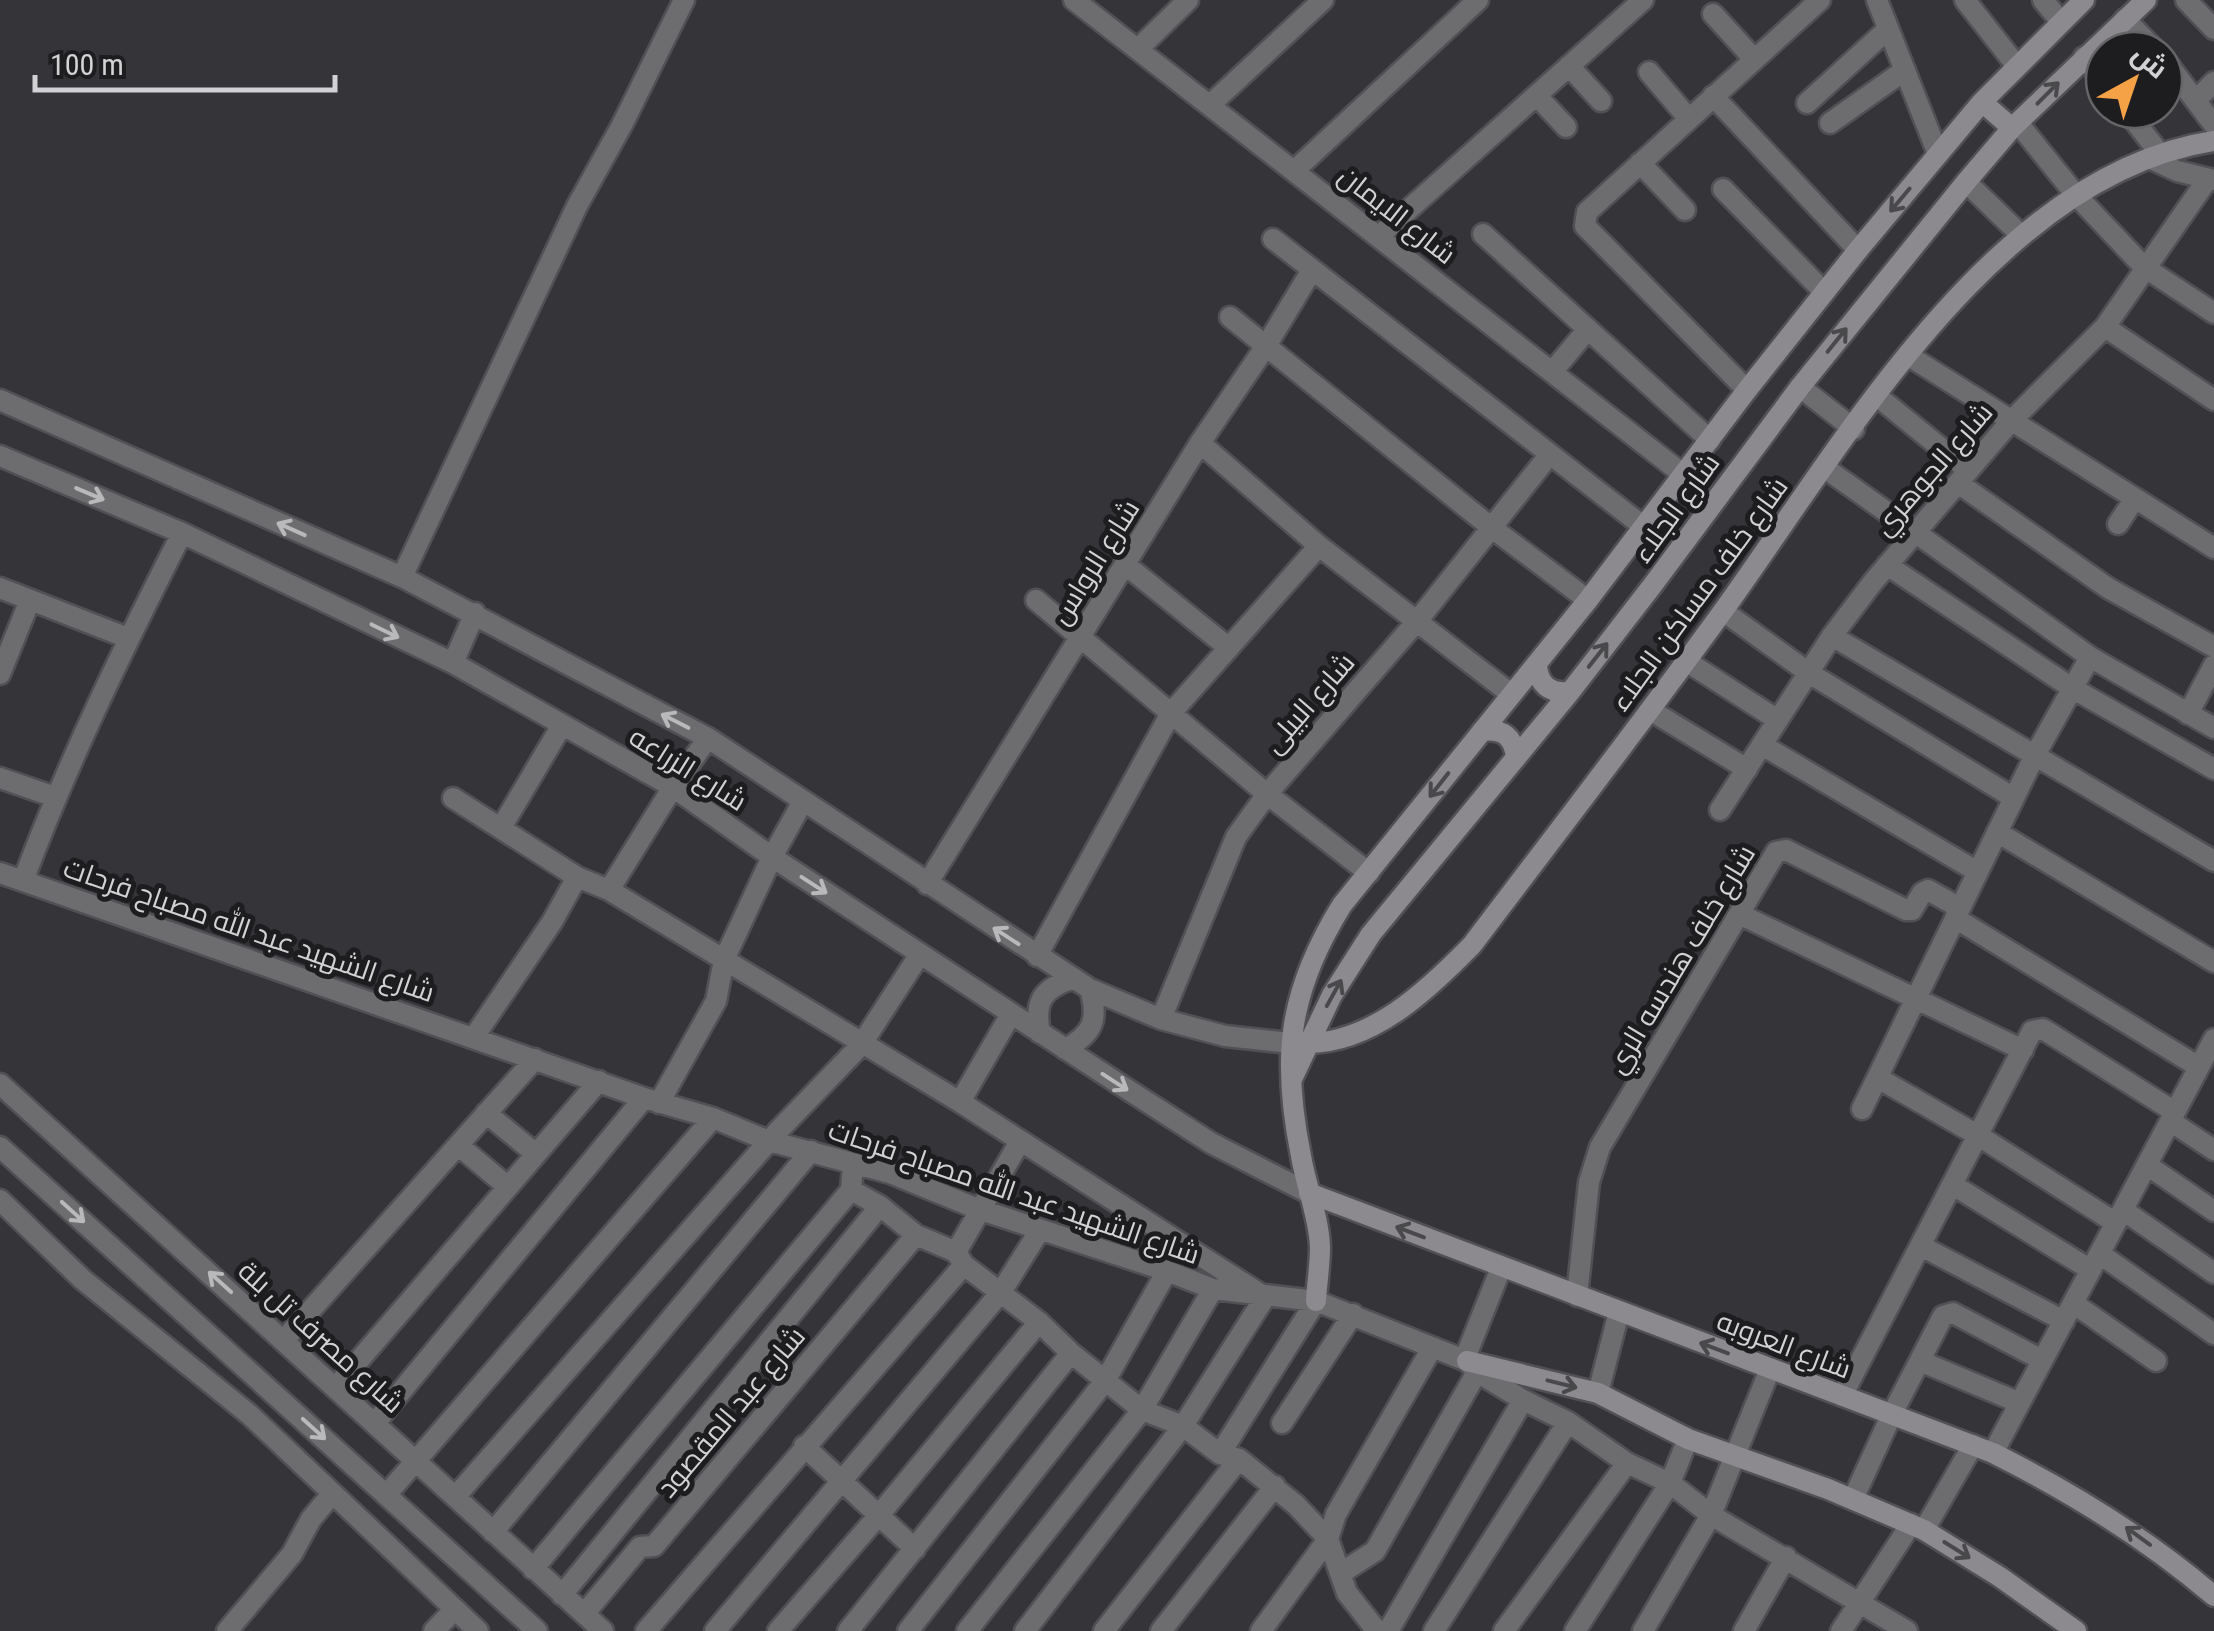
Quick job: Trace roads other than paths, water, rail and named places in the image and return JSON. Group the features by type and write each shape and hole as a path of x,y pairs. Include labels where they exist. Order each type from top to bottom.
{"street":[{"path":"402,577 577,206 684,0"},
{"name":"شارع الايمان","path":"1076,0 1684,475"},
{"path":"1138,49 1188,0"},
{"path":"1211,104 1323,0"},
{"path":"1295,170 1478,0"},
{"path":"1379,236 1643,0"},
{"path":"1746,390 1586,226 1584,218 1820,0"},
{"path":"1877,0 1938,154"},
{"path":"1965,0 2016,64"},
{"path":"2043,0 2061,22"},
{"name":"شارع الجلاء","path":"1316,1301 1320,1246 1300,1154 1291,1081 1300,1043 1297,1000 1324,933 1342,905 1588,600 1746,390 1858,250 2016,64 2084,0"},
{"name":"شارع الجلاء","path":"2113,30 2146,0"},
{"path":"2186,0 2214,29"},
{"path":"1713,14 1754,59"},
{"path":"2125,19 2136,30"},
{"path":"1807,103 1888,29"},
{"name":"شارع الجلاء","path":"1300,1043 1372,934 1570,692 1800,386 1966,182 2015,126 2084,58"},
{"path":"1569,66 1601,101"},
{"path":"1830,123 1905,70"},
{"path":"1648,72 1689,119"},
{"path":"2196,100 2214,82"},
{"path":"2184,85 2214,125"},
{"path":"1536,96 1566,128"},
{"path":"1714,96 1858,250"},
{"path":"1982,102 2015,126 2144,267 2214,314"},
{"path":"2138,130 2154,156 2177,171 2210,180"},
{"name":"شارع خلف مساكن الجلاء","path":"1300,1043 1332,1041 1364,1029 1410,1002 1472,945 1723,612 1877,396 1990,262 2074,194 2154,156 2214,140"},
{"path":"1640,163 1685,210"},
{"name":"شارع الجوهري","path":"1720,810 1832,636 1887,565 2010,420 2105,327 2144,267 2210,180"},
{"path":"1966,182 2020,234"},
{"path":"1723,189 1824,292"},
{"path":"1482,234 1710,440"},
{"path":"1273,239 1644,526"},
{"name":"شارع الرواس","path":"926,884 1312,270"},
{"path":"1230,317 1492,528 1588,600"},
{"path":"2105,327 2214,400"},
{"path":"1552,372 1588,329"},
{"path":"1909,356 2214,548"},
{"path":"1800,386 1854,429"},
{"path":"1877,396 1963,477 2108,588 2214,647"},
{"name":"شارع الزراعه","path":"0,400 402,577 708,738 1081,984 1161,1019 1225,1036 1300,1043"},
{"path":"1200,443 1318,546 1512,694"},
{"name":"شارع البيلى","path":"1161,1019 1236,837 1267,794 1418,620 1550,454"},
{"name":"شارع الزراعه","path":"0,456 182,534 453,663 673,786 772,857 1211,1143 1310,1193"},
{"path":"1825,468 2090,657 2214,728"},
{"path":"2118,524 2135,498"},
{"path":"23,881 55,797 128,638 182,534"},
{"path":"1037,956 1171,713 1318,546"},
{"path":"1887,565 2072,688 2214,768"},
{"path":"1127,566 1229,648"},
{"path":"0,588 128,638"},
{"path":"1,668 30,600"},
{"path":"1036,600 1267,794 1369,873"},
{"path":"1723,612 1809,673 2014,798"},
{"path":"453,663 475,614"},
{"path":"1832,636 2214,861"},
{"path":"1862,1109 2035,756 2090,657"},
{"path":"1686,661 1778,720"},
{"path":"1537,664 1545,687 1557,693 1570,692"},
{"path":"2188,714 2214,666"},
{"path":"1650,710 1747,769"},
{"path":"501,828 562,725"},
{"path":"1482,730 1495,729 1507,734 1515,744 1516,758"},
{"path":"609,890 673,786 708,738"},
{"path":"1762,746 1978,872"},
{"path":"0,778 55,797"},
{"path":"453,798 578,877 609,890 960,1102 1265,1297 1183,1426 1025,1631"},
{"path":"375,1423 652,1100 716,1001 724,960 802,803"},
{"path":"1997,832 2214,962"},
{"name":"شارع خلف هندسه الري","path":"1576,1296 1589,1182 1600,1147 1773,855 1786,850 1906,910 1912,910 1926,890 1957,913"},
{"name":"شارع الشهيد عبد الله مصباح فرحات","path":"0,873 770,1141 890,1173 978,1209 1213,1289 1316,1301 1353,1314 1472,1367 1523,1400 1568,1422 1627,1463 1670,1483 1710,1514 1907,1631"},
{"path":"474,1036 578,877"},
{"path":"1957,913 2196,1072 2214,1089"},
{"path":"1739,914 2022,1050"},
{"path":"455,1497 770,1141 861,1045 920,954"},
{"path":"1040,1032 1036,1015 1042,998 1054,984 1081,984 1096,1007 1092,1025 1081,1040 1064,1049"},
{"path":"960,1102 1011,1014"},
{"path":"1842,1396 2032,1030 2042,1029 2173,1117 2214,1150"},
{"path":"1841,1631 1918,1527 2020,1402 2214,1039"},
{"path":"284,1340 535,1059"},
{"path":"1878,1078 2214,1274"},
{"path":"336,1387 599,1081"},
{"name":"شارع مصرف تل بلة","path":"0,1084 603,1631"},
{"path":"486,1113 536,1154"},
{"path":"386,1494 713,1118"},
{"path":"646,1631 960,1258 978,1209 1018,1142"},
{"path":"458,1145 508,1188"},
{"path":"0,1147 537,1631"},
{"path":"493,1532 811,1151"},
{"path":"533,1569 851,1190 853,1165"},
{"path":"2147,1166 2214,1211"},
{"path":"1953,1185 2095,1262 2214,1334"},
{"path":"851,1190 880,1206 916,1235 960,1258 1142,1410 1183,1426 1275,1486 1328,1539 1347,1594 1378,1631"},
{"name":"شارع العروبه","path":"1310,1193 1983,1449 2059,1486 2122,1524 2214,1596"},
{"path":"0,1200 82,1279 250,1415 478,1631"},
{"path":"562,1595 880,1206"},
{"path":"715,1631 1001,1292 1040,1230"},
{"name":"شارع عبد المقصود","path":"584,1614 640,1546 654,1546 916,1235"},
{"path":"1920,1246 2068,1312 2156,1361"},
{"path":"1341,1573 1375,1551 1472,1367 1468,1353 1502,1268"},
{"path":"908,1631 1105,1381 1167,1271"},
{"path":"966,1631 1142,1410 1213,1289"},
{"path":"1104,1631 1229,1456 1316,1301"},
{"path":"1598,1393 1618,1312"},
{"path":"1853,1499 1943,1316 1948,1313 2042,1360"},
{"path":"1282,1423 1353,1314"},
{"path":"778,1631 1039,1322"},
{"path":"1261,1631 1328,1539 1336,1514 1432,1348"},
{"path":"848,1631 1072,1353"},
{"path":"1920,1361 2020,1402"},
{"path":"1472,1367 1598,1393 1688,1439 1918,1527 2000,1577 2076,1631"},
{"path":"1643,1631 1710,1514 1770,1369"},
{"path":"1388,1631 1523,1400"},
{"path":"1434,1631 1568,1422"},
{"path":"1575,1631 1670,1483 1688,1439"},
{"path":"804,1446 916,1549"},
{"path":"1504,1631 1627,1463"},
{"path":"1161,1631 1275,1486"},
{"path":"227,1631 292,1554 311,1519 332,1494"},
{"path":"1744,1631 1786,1557"},
{"path":"434,1631 455,1609"}]}
